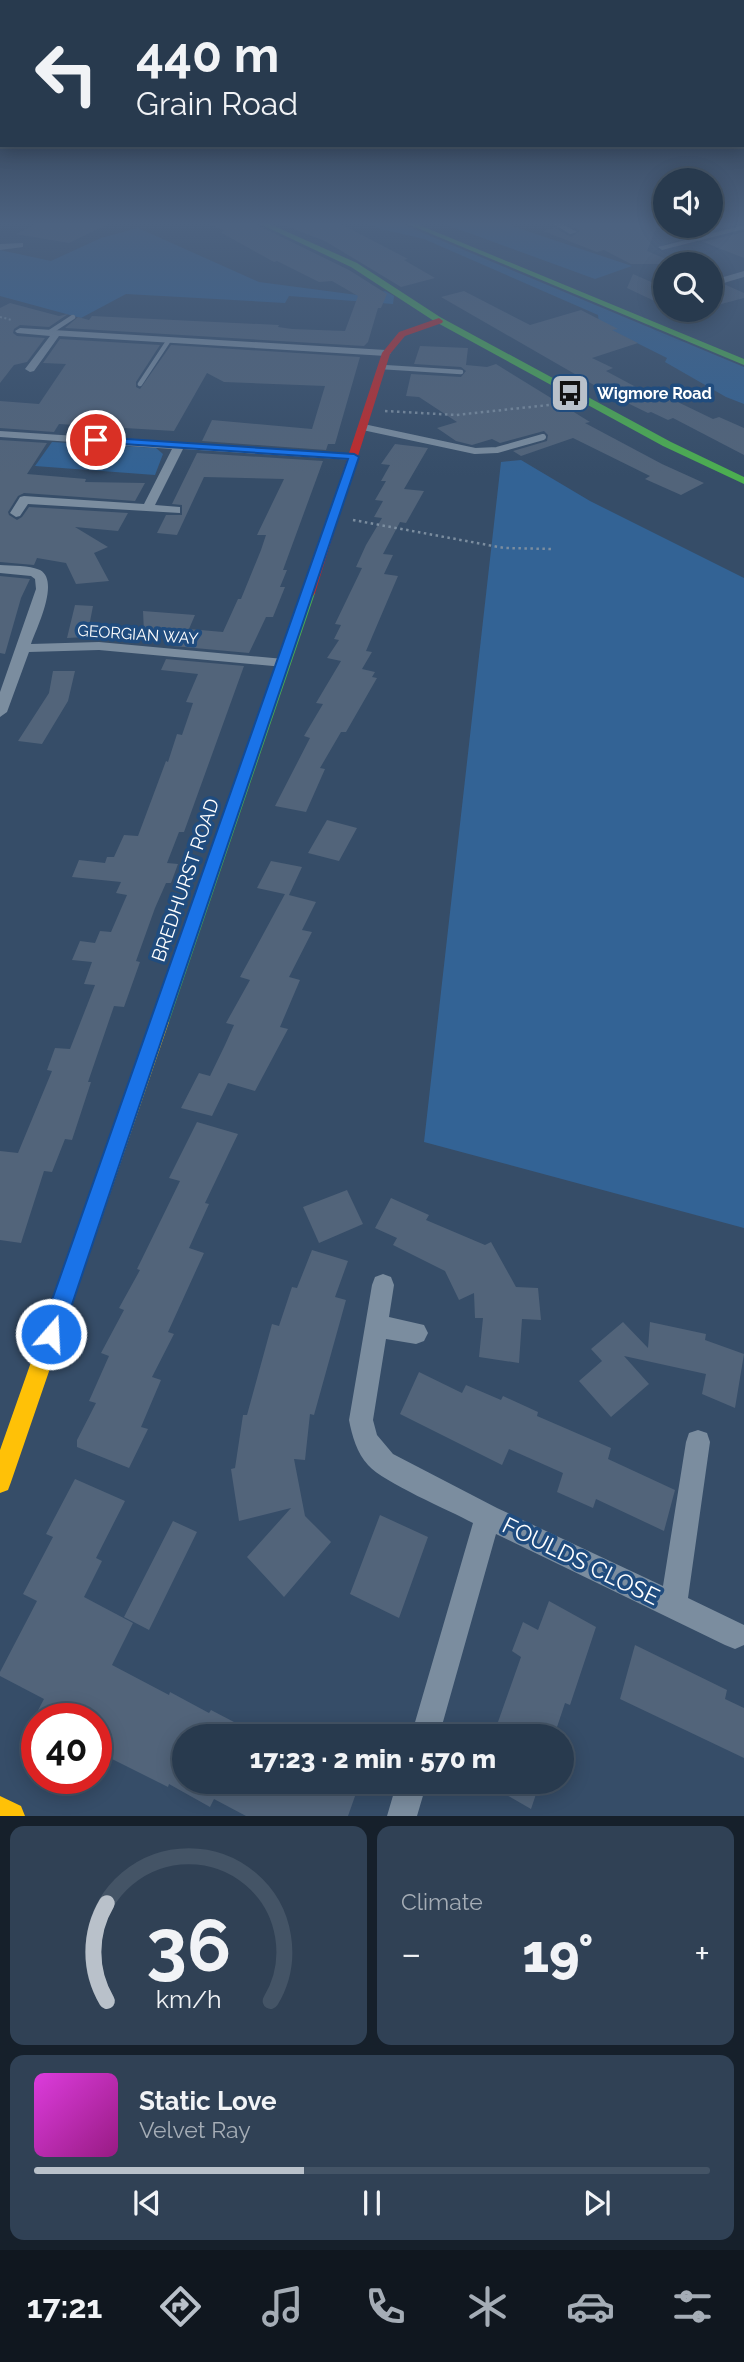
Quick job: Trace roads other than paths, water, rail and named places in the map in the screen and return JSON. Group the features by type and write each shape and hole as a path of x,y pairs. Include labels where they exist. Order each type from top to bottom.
{"street":[{"path":"420,307 439,321 495,348 650,436 744,481"},
{"path":"611,307 744,362"},
{"path":"636,307 744,351"},
{"name":"BREDHURST ROAD","path":"0,1482 335,517 384,360 395,338 404,332 439,321"},
{"path":"20,331 169,340 384,360"},
{"path":"30,369 53,333"},
{"path":"0,434 354,457"},
{"path":"148,508 179,446"},
{"path":"16,513 24,500 176,510"},
{"path":"0,569 33,572 41,577 43,589 0,712"},
{"name":"GEORGIAN WAY","path":"23,648 99,646 284,663"},
{"name":"FOULDS CLOSE","path":"383,1285 361,1419 364,1438 372,1452 384,1463 488,1517 735,1635"},
{"path":"376,1326 416,1333"},
{"name":"FOULDS CLOSE","path":"673,1606 698,1442"},
{"name":"FOULDS CLOSE","path":"428,1724 488,1517"},
{"path":"401,1816 408,1794"},
{"path":"0,1810 11,1816"}],"lane":[{"path":"53,333 74,317"},
{"path":"140,384 169,340"},
{"path":"384,360 461,372"},
{"path":"366,419 393,432 428,443 491,451 543,437"}],"place":[{"name":"Wigmore Road","path":"570,393"}]}
